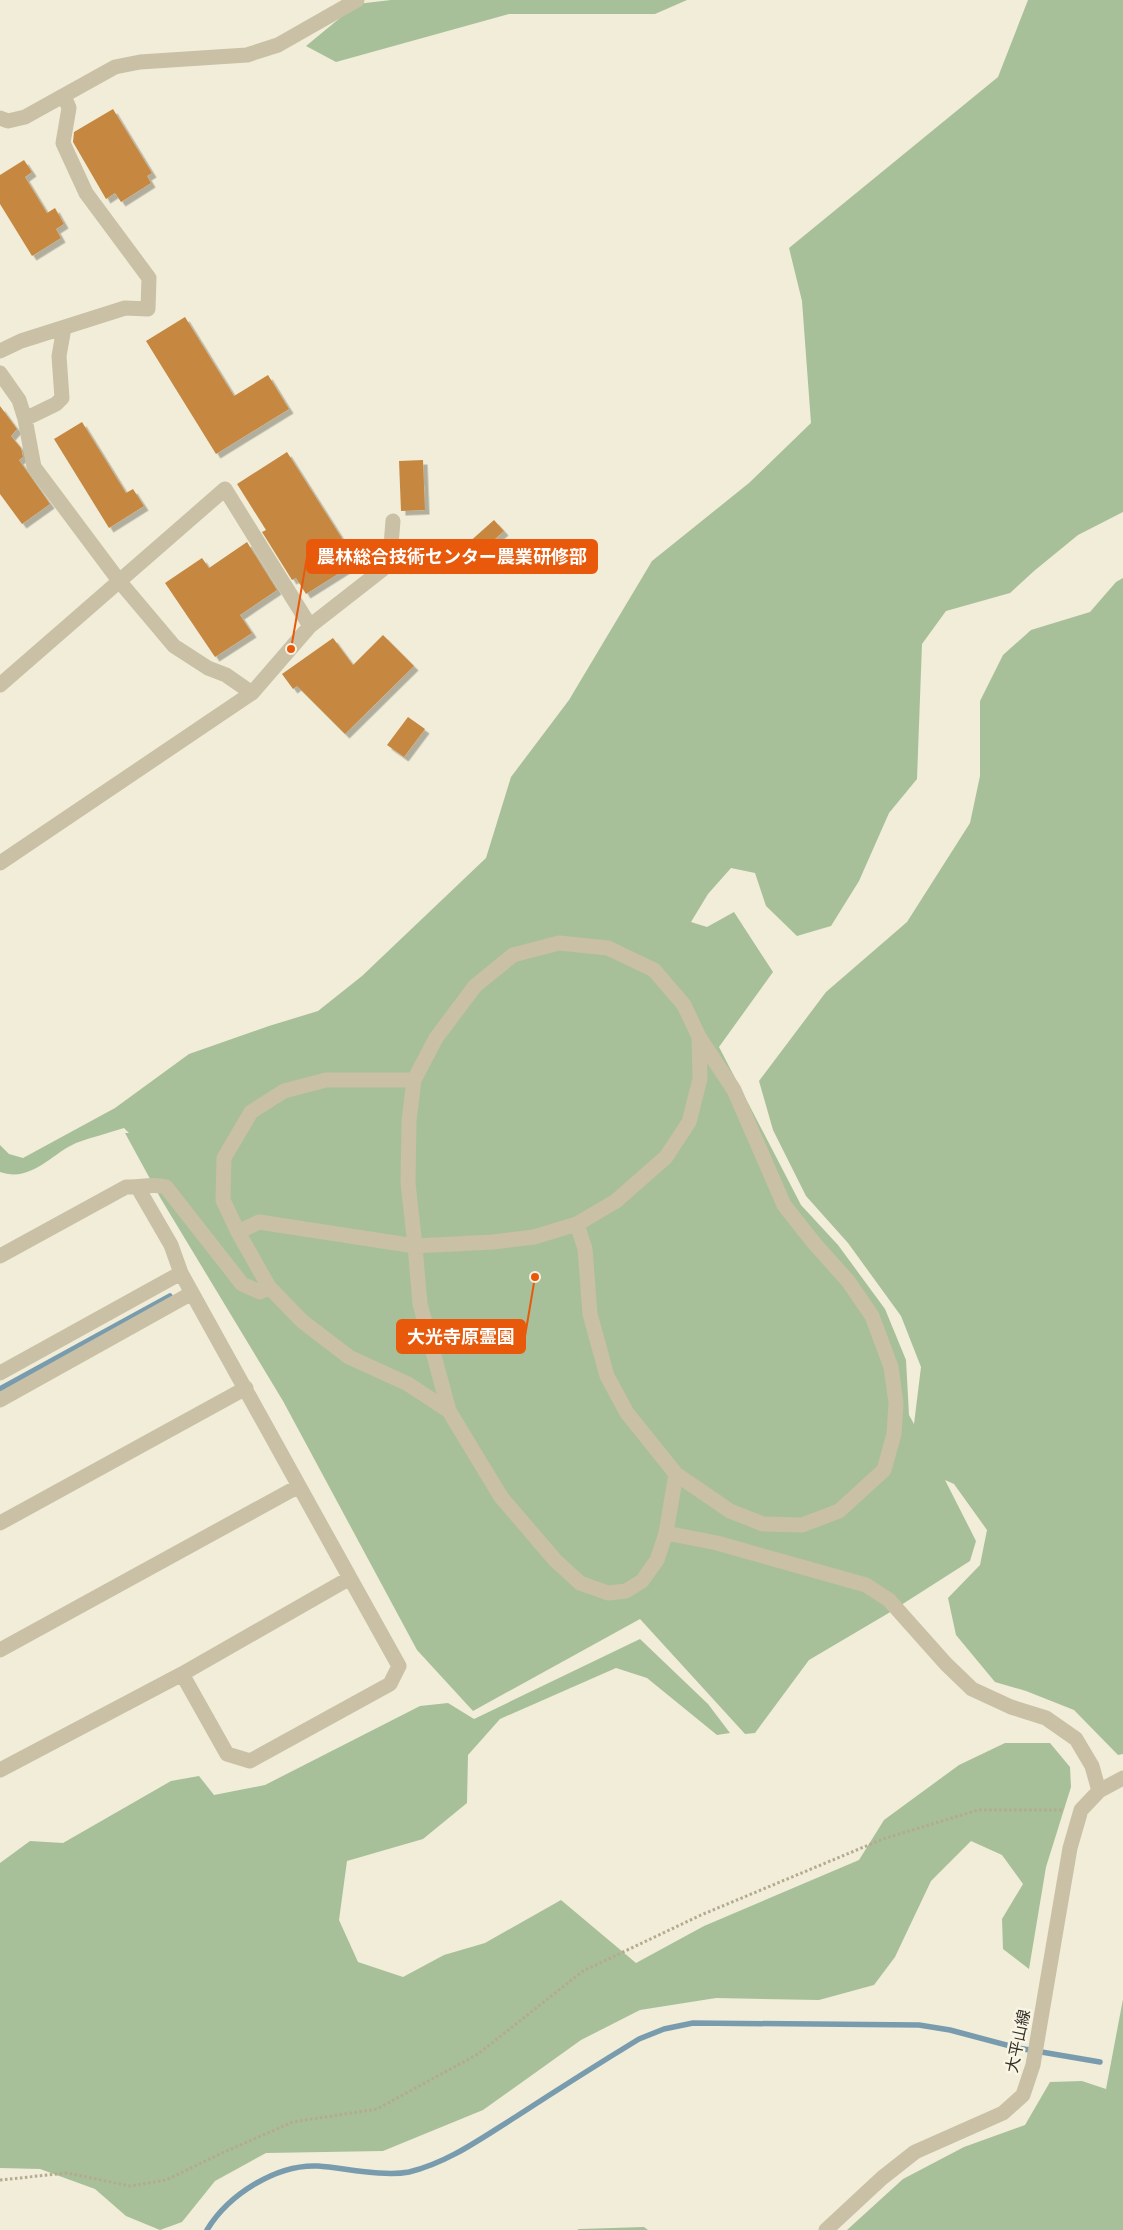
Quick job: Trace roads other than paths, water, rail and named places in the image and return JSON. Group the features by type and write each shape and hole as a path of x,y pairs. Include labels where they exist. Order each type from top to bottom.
{"street":[{"path":"0,118 8,121 24,117 114,67 140,62 247,54 278,45 357,0"},
{"path":"0,350 21,341 125,308 148,309 148,278 86,193 63,143 69,108 64,96"},
{"path":"25,419 56,404 62,398 59,356 64,328"},
{"path":"0,373 18,400 25,419 34,467 120,582 174,646 208,668 226,675 252,693"},
{"path":"0,685 226,489 310,626"},
{"path":"0,863 252,693 310,626 384,569 390,557 393,521"},
{"path":"577,1224 585,1250 590,1314 607,1376 627,1413 676,1474 730,1511 763,1524 802,1525 839,1510 884,1470 894,1434 896,1403 891,1367 872,1316 848,1282 784,1205 734,1090 699,1037 684,1005 654,970 608,948 559,943 513,955 475,986 436,1038 414,1080 409,1121 408,1183 420,1304 449,1411 501,1497 555,1560 580,1583 608,1592 626,1591 642,1581 657,1560 666,1533 676,1474"},
{"path":"238,1232 260,1222 415,1246 493,1242 534,1237 577,1224 616,1201 666,1157 689,1122 700,1079 699,1037"},
{"path":"414,1080 326,1080 284,1091 251,1112 224,1158 223,1200 238,1232 269,1287 302,1321 349,1357 408,1384 449,1411"},
{"path":"0,1256 126,1187 138,1188 154,1183 166,1187 242,1284 260,1292 269,1287"},
{"path":"138,1188 171,1245 181,1273 399,1666 390,1684 250,1761 227,1754 182,1674"},
{"path":"0,1373 181,1273"},
{"path":"0,1400 192,1293"},
{"path":"0,1523 246,1388"},
{"path":"0,1650 300,1486"},
{"path":"666,1533 717,1542 866,1585 889,1600 946,1664 972,1689 1010,1706 1046,1718 1076,1739 1092,1766 1099,1790"},
{"path":"0,1770 182,1674 350,1578"},
{"name":"大平山線","path":"826,2230 882,2178 914,2152 1004,2113 1023,2095 1033,2065 1070,1848 1081,1810 1099,1790 1123,1778"}],"waterway":[{"path":"0,1389 170,1296"},
{"path":"207,2230 216,2217 240,2194 270,2176 286,2170 318,2166 376,2173 399,2173 409,2172 438,2162 478,2141 639,2039 664,2029 693,2023 919,2025 950,2030 1018,2048 1100,2062"}],"place":[{"name":"農林総合技術センター農業研修部","path":"291,649"},
{"name":"大光寺原霊園","path":"535,1277"}]}
